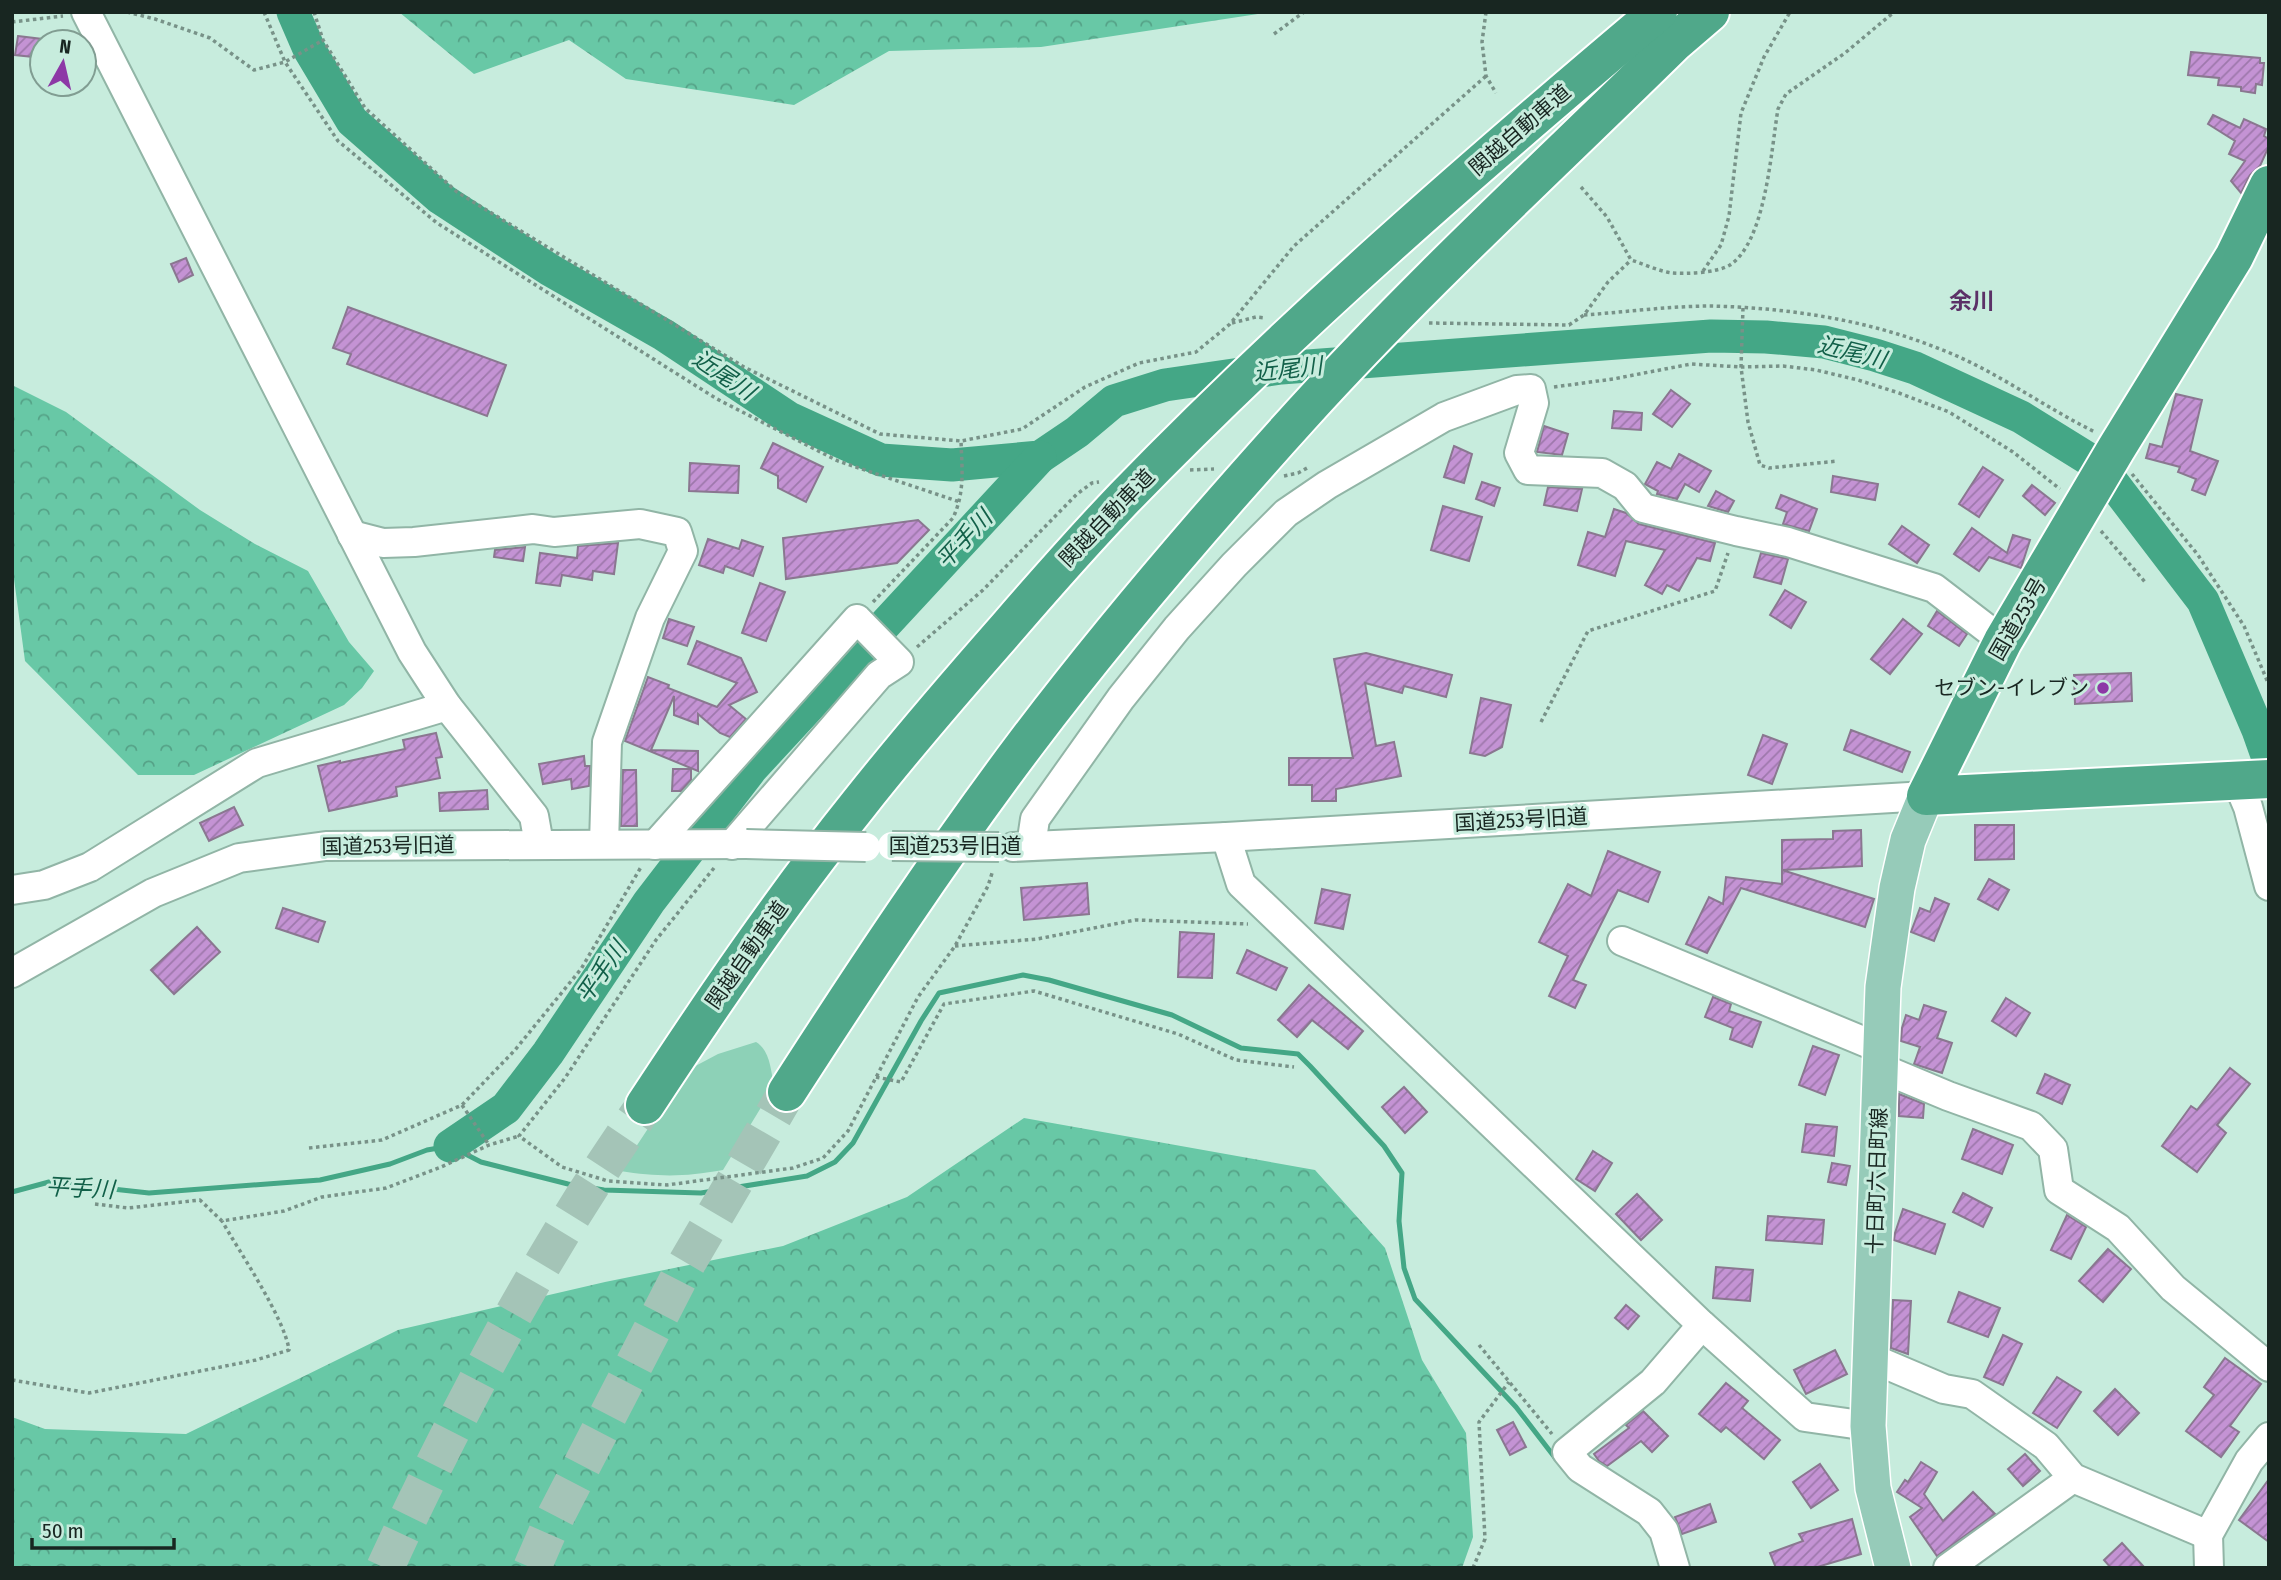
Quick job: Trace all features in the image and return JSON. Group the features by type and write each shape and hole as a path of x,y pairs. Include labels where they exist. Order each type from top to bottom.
{"highway":[{"name":"関越自動車道","path":"645,1105 799,881 930,716 1052,575 1199,423 1278,331 1658,12"},
{"name":"関越自動車道","path":"787,1092 900,921 1026,743 1188,543 1378,334 1675,42 1710,12"},
{"name":"国道253号","path":"1926,796 2003,641 2266,204"},
{"path":"1926,796 2250,780"}],"main road":[{"name":"十日町六日町線","path":"1893,1568 1873,1488 1868,1426 1883,986 1897,888 1908,840 1926,796"}],"street":[{"path":"86,13 412,652 447,706 534,816 539,844"},
{"path":"1031,846 1035,819 1121,698 1177,628 1286,513 1327,485 1444,417 1517,390 1531,390 1534,403 1519,453 1528,470 1602,473 1625,486 1643,508 1788,542 1934,588 2003,641"},
{"path":"352,535 383,543 533,529 554,532 640,524 677,531 682,551 650,618 607,743 604,844"},
{"path":"661,845 860,622 895,657 732,844"},
{"path":"12,890 44,885 90,867 257,762 447,706"},
{"path":"2250,780 2248,807 2269,886"},
{"name":"国道253号旧道","path":"12,973 153,893 239,858 326,846 1031,846 1926,796"},
{"path":"1226,837 1241,884 1702,1325 1805,1417 1868,1426"},
{"path":"1622,941 1881,1058 1948,1096 2031,1126 2053,1149 2059,1190 2118,1228 2173,1288 2269,1367"},
{"path":"1675,1568 1664,1531 1649,1512 1580,1468 1567,1452 1653,1382 1702,1325"},
{"path":"1871,1358 1944,1389 1972,1394 2046,1446 2073,1478 2208,1535"},
{"path":"2209,1568 2208,1535 2249,1461 2269,1437"},
{"path":"1948,1568 2073,1478"}],"path":[{"path":"127,12 210,38 254,70 285,62 323,40"},
{"path":"264,12 285,62 338,141 437,223 717,399 838,461 960,502"},
{"path":"314,12 323,40 365,108 457,192 744,367 880,434 961,441 1022,429 1085,387 1139,363 1196,352 1230,324 1294,246 1486,76"},
{"path":"1274,34 1304,12"},
{"path":"1486,12 1482,42 1486,76 1496,93"},
{"path":"1702,272 1721,245 1729,216 1741,113 1764,57 1790,12"},
{"path":"1581,187 1607,217 1631,260 1670,273 1702,272 1729,266 1744,250 1760,218 1778,109 1786,94 1845,52 1894,12"},
{"path":"12,22 86,13"},
{"path":"1428,323 1569,325 1584,315 1608,282 1631,260"},
{"path":"1584,315 1709,306 1837,318 1942,349 2002,380 2098,433 2113,455 2132,474 2205,565 2244,626 2269,685"},
{"path":"1743,311 1741,365 1748,422 1760,465 1769,468 1838,461"},
{"path":"1230,324 1256,317 1278,331"},
{"path":"1531,390 1613,379 1691,364 1783,366 1816,370 1858,380 1949,412 2013,452 2082,509 2145,582"},
{"path":"860,622 953,518 960,502 962,486 961,441"},
{"path":"1184,470 1220,469"},
{"path":"895,657 983,590 1077,494 1092,483 1105,481"},
{"path":"1541,722 1588,631 1715,591 1736,531"},
{"path":"222,1221 284,1211 323,1197 386,1188 489,1145 519,1136 565,1078 656,940 732,844"},
{"path":"309,1148 382,1140 461,1105 515,1050 581,969 661,845"},
{"path":"519,1136 562,1167 608,1181 667,1185 793,1168 823,1158 848,1131 918,997 955,946 988,886 999,847"},
{"path":"955,946 1037,939 1135,920 1282,925"},
{"path":"876,1077 901,1082 944,1004 1034,991 1178,1034 1236,1060 1294,1067"},
{"path":"461,1105 489,1145"},
{"path":"12,1380 89,1393 256,1360 289,1350 288,1340 270,1304 222,1221 200,1200 128,1208 94,1204"},
{"path":"1479,1345 1567,1452"},
{"path":"1473,1568 1485,1539 1479,1422 1509,1382"}],"green space":[{"path":"399,12 1271,12 1041,47 889,51 794,105 626,79 569,40 474,74"},
{"path":"12,385 66,412 200,510 255,544 308,571 349,642 374,671 362,688 344,705 194,775 138,775 25,661 12,564"},
{"path":"756,1042 767,1055 774,1086 723,1170 672,1175 620,1171 686,1071 718,1054"},
{"path":"1024,1118 1315,1170 1385,1248 1422,1360 1466,1433 1473,1537 1462,1568 12,1568 12,1417 45,1429 186,1434 398,1330 605,1282 783,1246 907,1197"}],"building":[{"path":"18,36 28,37 28,56 15,55"},
{"path":"2191,52 2260,58 2260,63 2264,63 2262,85 2256,84 2255,93 2241,91 2241,87 2218,85 2219,78 2188,75"},
{"path":"2213,115 2240,128 2244,119 2266,129 2264,136 2269,139 2269,146 2260,166 2250,175 2241,193 2231,181 2245,161 2229,154 2235,141 2208,124"},
{"path":"186,258 193,275 179,282 171,264"},
{"path":"348,307 506,365 487,416 347,364 351,354 333,348"},
{"path":"1671,390 1690,404 1672,427 1653,414"},
{"path":"2176,394 2202,400 2190,451 2218,461 2205,495 2192,490 2196,479 2178,472 2180,467 2146,458 2150,444 2162,447"},
{"path":"1614,411 1642,413 1641,430 1612,428"},
{"path":"1544,426 1568,434 1562,455 1537,452"},
{"path":"773,443 823,467 806,502 778,488 778,476 761,468"},
{"path":"1454,446 1472,454 1464,483 1444,477"},
{"path":"1679,454 1711,471 1699,492 1685,484 1677,499 1657,494 1658,491 1645,484 1657,462 1671,469"},
{"path":"690,463 739,466 738,493 689,491"},
{"path":"1983,467 2003,480 1979,517 1959,504"},
{"path":"1833,476 1878,484 1875,500 1831,492"},
{"path":"1482,482 1500,488 1494,506 1476,499"},
{"path":"2032,485 2055,503 2045,515 2023,496"},
{"path":"1548,487 1582,489 1577,511 1544,505"},
{"path":"1716,491 1734,501 1728,512 1708,506"},
{"path":"1781,495 1817,509 1809,531 1783,524 1787,512 1776,508"},
{"path":"1443,506 1482,517 1469,561 1431,550"},
{"path":"1614,509 1626,513 1639,524 1715,543 1710,561 1697,558 1679,591 1667,585 1662,594 1645,585 1665,550 1626,541 1615,576 1578,565 1588,532 1605,537"},
{"path":"918,520 929,530 897,563 786,579 783,538"},
{"path":"1902,526 1929,545 1917,563 1889,544"},
{"path":"1972,528 2007,553 2013,535 2030,540 2021,568 1989,557 1979,571 1954,554"},
{"path":"708,539 739,549 742,540 763,547 753,576 725,566 723,573 699,565"},
{"path":"618,543 614,574 593,571 592,580 562,575 560,586 536,583 540,553 577,558 578,546"},
{"path":"525,547 523,561 494,557 495,550"},
{"path":"1761,553 1788,559 1781,584 1754,577"},
{"path":"760,583 785,592 766,641 742,633"},
{"path":"1785,590 1806,602 1791,628 1770,615"},
{"path":"1937,611 1967,634 1959,646 1928,626"},
{"path":"669,619 694,627 687,646 663,638"},
{"path":"1903,619 1922,634 1890,674 1871,659"},
{"path":"697,641 741,658 757,692 729,705 746,719 730,737 720,733 698,714 698,724 674,715 674,696 651,750 698,751 698,771 625,741 648,677 669,685 668,688 717,707 737,683 688,664"},
{"path":"1366,653 1452,675 1446,697 1404,686 1402,693 1365,683 1376,746 1394,742 1401,776 1336,789 1336,801 1312,801 1312,785 1289,785 1289,758 1353,758 1334,659"},
{"name":"セブン-イレブン","path":"2131,673 2132,701 2075,704 2074,675"},
{"path":"1481,698 1511,705 1502,747 1485,756 1470,753"},
{"path":"1851,730 1910,752 1902,772 1844,750"},
{"path":"436,733 442,757 436,758 440,778 396,787 397,796 329,811 318,766 405,749 403,740"},
{"path":"1763,735 1787,744 1772,784 1748,775"},
{"path":"584,756 585,766 590,766 589,786 572,789 571,779 543,784 539,764"},
{"path":"673,769 691,769 691,780 681,791 672,791"},
{"path":"623,770 636,770 637,826 621,826"},
{"path":"487,790 488,809 440,811 439,793"},
{"path":"234,807 243,825 209,841 200,823"},
{"path":"1975,825 2014,825 2014,859 1975,860"},
{"path":"1861,830 1862,866 1782,870 1782,840 1833,839 1833,831"},
{"path":"1608,851 1660,872 1648,902 1618,890 1573,980 1586,985 1575,1008 1549,996 1568,956 1539,942 1568,884 1591,896"},
{"path":"1782,870 1874,899 1865,927 1741,888 1707,953 1686,944 1709,897 1723,904 1726,877 1782,884"},
{"path":"1989,879 2009,890 1998,910 1978,899"},
{"path":"1087,883 1089,914 1024,920 1021,888"},
{"path":"1322,889 1350,895 1343,929 1315,923"},
{"path":"1935,898 1949,904 1934,941 1911,932 1920,908 1930,912"},
{"path":"283,908 325,922 318,942 276,928"},
{"path":"197,927 220,952 174,994 151,970"},
{"path":"1180,932 1214,934 1212,978 1178,977"},
{"path":"1247,950 1287,968 1276,990 1237,973"},
{"path":"1309,985 1363,1031 1348,1049 1312,1020 1297,1037 1278,1020"},
{"path":"1713,997 1731,1004 1729,1011 1761,1022 1752,1047 1730,1039 1733,1028 1705,1017"},
{"path":"2006,998 2030,1013 2016,1036 1992,1021"},
{"path":"1924,1005 1946,1012 1937,1038 1952,1043 1942,1073 1914,1064 1920,1047 1901,1041 1906,1015 1919,1020"},
{"path":"1813,1046 1839,1055 1825,1095 1799,1085"},
{"path":"2230,1068 2250,1084 2217,1125 2226,1133 2197,1172 2162,1146 2191,1106 2197,1110"},
{"path":"2045,1074 2070,1085 2062,1104 2037,1093"},
{"path":"1404,1087 1427,1112 1405,1133 1382,1107"},
{"path":"1899,1094 1924,1104 1923,1118 1899,1116"},
{"path":"1806,1124 1837,1127 1834,1156 1802,1152"},
{"path":"1973,1129 2013,1145 2002,1174 1962,1159"},
{"path":"1593,1151 1612,1163 1595,1191 1576,1179"},
{"path":"1832,1163 1850,1166 1846,1185 1828,1182"},
{"path":"1963,1193 1992,1208 1983,1227 1953,1212"},
{"path":"1637,1194 1662,1220 1641,1240 1616,1214"},
{"path":"1903,1209 1945,1224 1935,1254 1894,1240"},
{"path":"2067,1215 2086,1227 2071,1259 2051,1250"},
{"path":"1768,1216 1824,1220 1822,1244 1766,1240"},
{"path":"2108,1249 2131,1269 2103,1302 2079,1281"},
{"path":"1716,1267 1753,1270 1750,1301 1713,1298"},
{"path":"1959,1292 2000,1308 1988,1337 1948,1322"},
{"path":"1893,1300 1911,1301 1908,1354 1891,1348"},
{"path":"1626,1305 1639,1316 1628,1329 1615,1318"},
{"path":"2003,1335 2022,1344 2003,1385 1984,1377"},
{"path":"1835,1350 1847,1374 1806,1394 1794,1370"},
{"path":"2225,1358 2261,1384 2230,1426 2239,1432 2221,1457 2186,1431 2214,1395 2204,1387"},
{"path":"2057,1377 2081,1392 2057,1428 2033,1413"},
{"path":"1726,1383 1748,1401 1742,1408 1780,1440 1764,1459 1726,1427 1721,1432 1699,1414"},
{"path":"2115,1389 2139,1413 2118,1435 2094,1411"},
{"path":"1643,1411 1668,1436 1652,1452 1641,1441 1607,1466 1599,1461 1594,1454 1629,1428 1626,1425"},
{"path":"1513,1422 1526,1447 1510,1455 1497,1430"},
{"path":"2025,1454 2040,1471 2023,1486 2008,1469"},
{"path":"1921,1462 1937,1472 1924,1494 1943,1521 1973,1492 1995,1514 1937,1556 1910,1517 1922,1508 1897,1492 1905,1480 1908,1482"},
{"path":"1820,1464 1838,1490 1811,1508 1793,1482"},
{"path":"2269,1479 2269,1542 2239,1520"},
{"path":"1710,1504 1716,1522 1682,1534 1675,1517"},
{"path":"1852,1519 1861,1554 1814,1568 1776,1568 1770,1553 1803,1541 1799,1534"},
{"path":"2122,1543 2145,1568 2111,1568 2104,1560"}],"waterway":[{"name":"近尾川","path":"293,12 309,49 352,121 440,198 550,270 664,335 789,418 881,460 952,465 1040,457 1077,432 1114,401 1165,385 1281,368 1711,336 1824,342 1915,368 2021,417 2100,466 2203,601 2269,761"},
{"name":"平手川","path":"450,1146 506,1108 548,1053 649,902 752,768 1040,457"},
{"path":"12,1192 49,1182 149,1193 320,1180 390,1164 427,1150 450,1146 481,1162 568,1184 604,1190 701,1193 807,1176 835,1162 853,1143 939,993 1023,975 1172,1015 1241,1048 1298,1054 1384,1146 1402,1173 1399,1221 1404,1268 1415,1299 1516,1407 1556,1459"}],"tunnel":[{"path":"532,1568 548,1531 684,1268 787,1092"},
{"path":"385,1568 442,1448 504,1330 572,1216 645,1105"}],"place":[{"name":"セブン-イレブン","path":"2103,688"}],"district":[{"name":"余川","path":"1972,301"}]}
